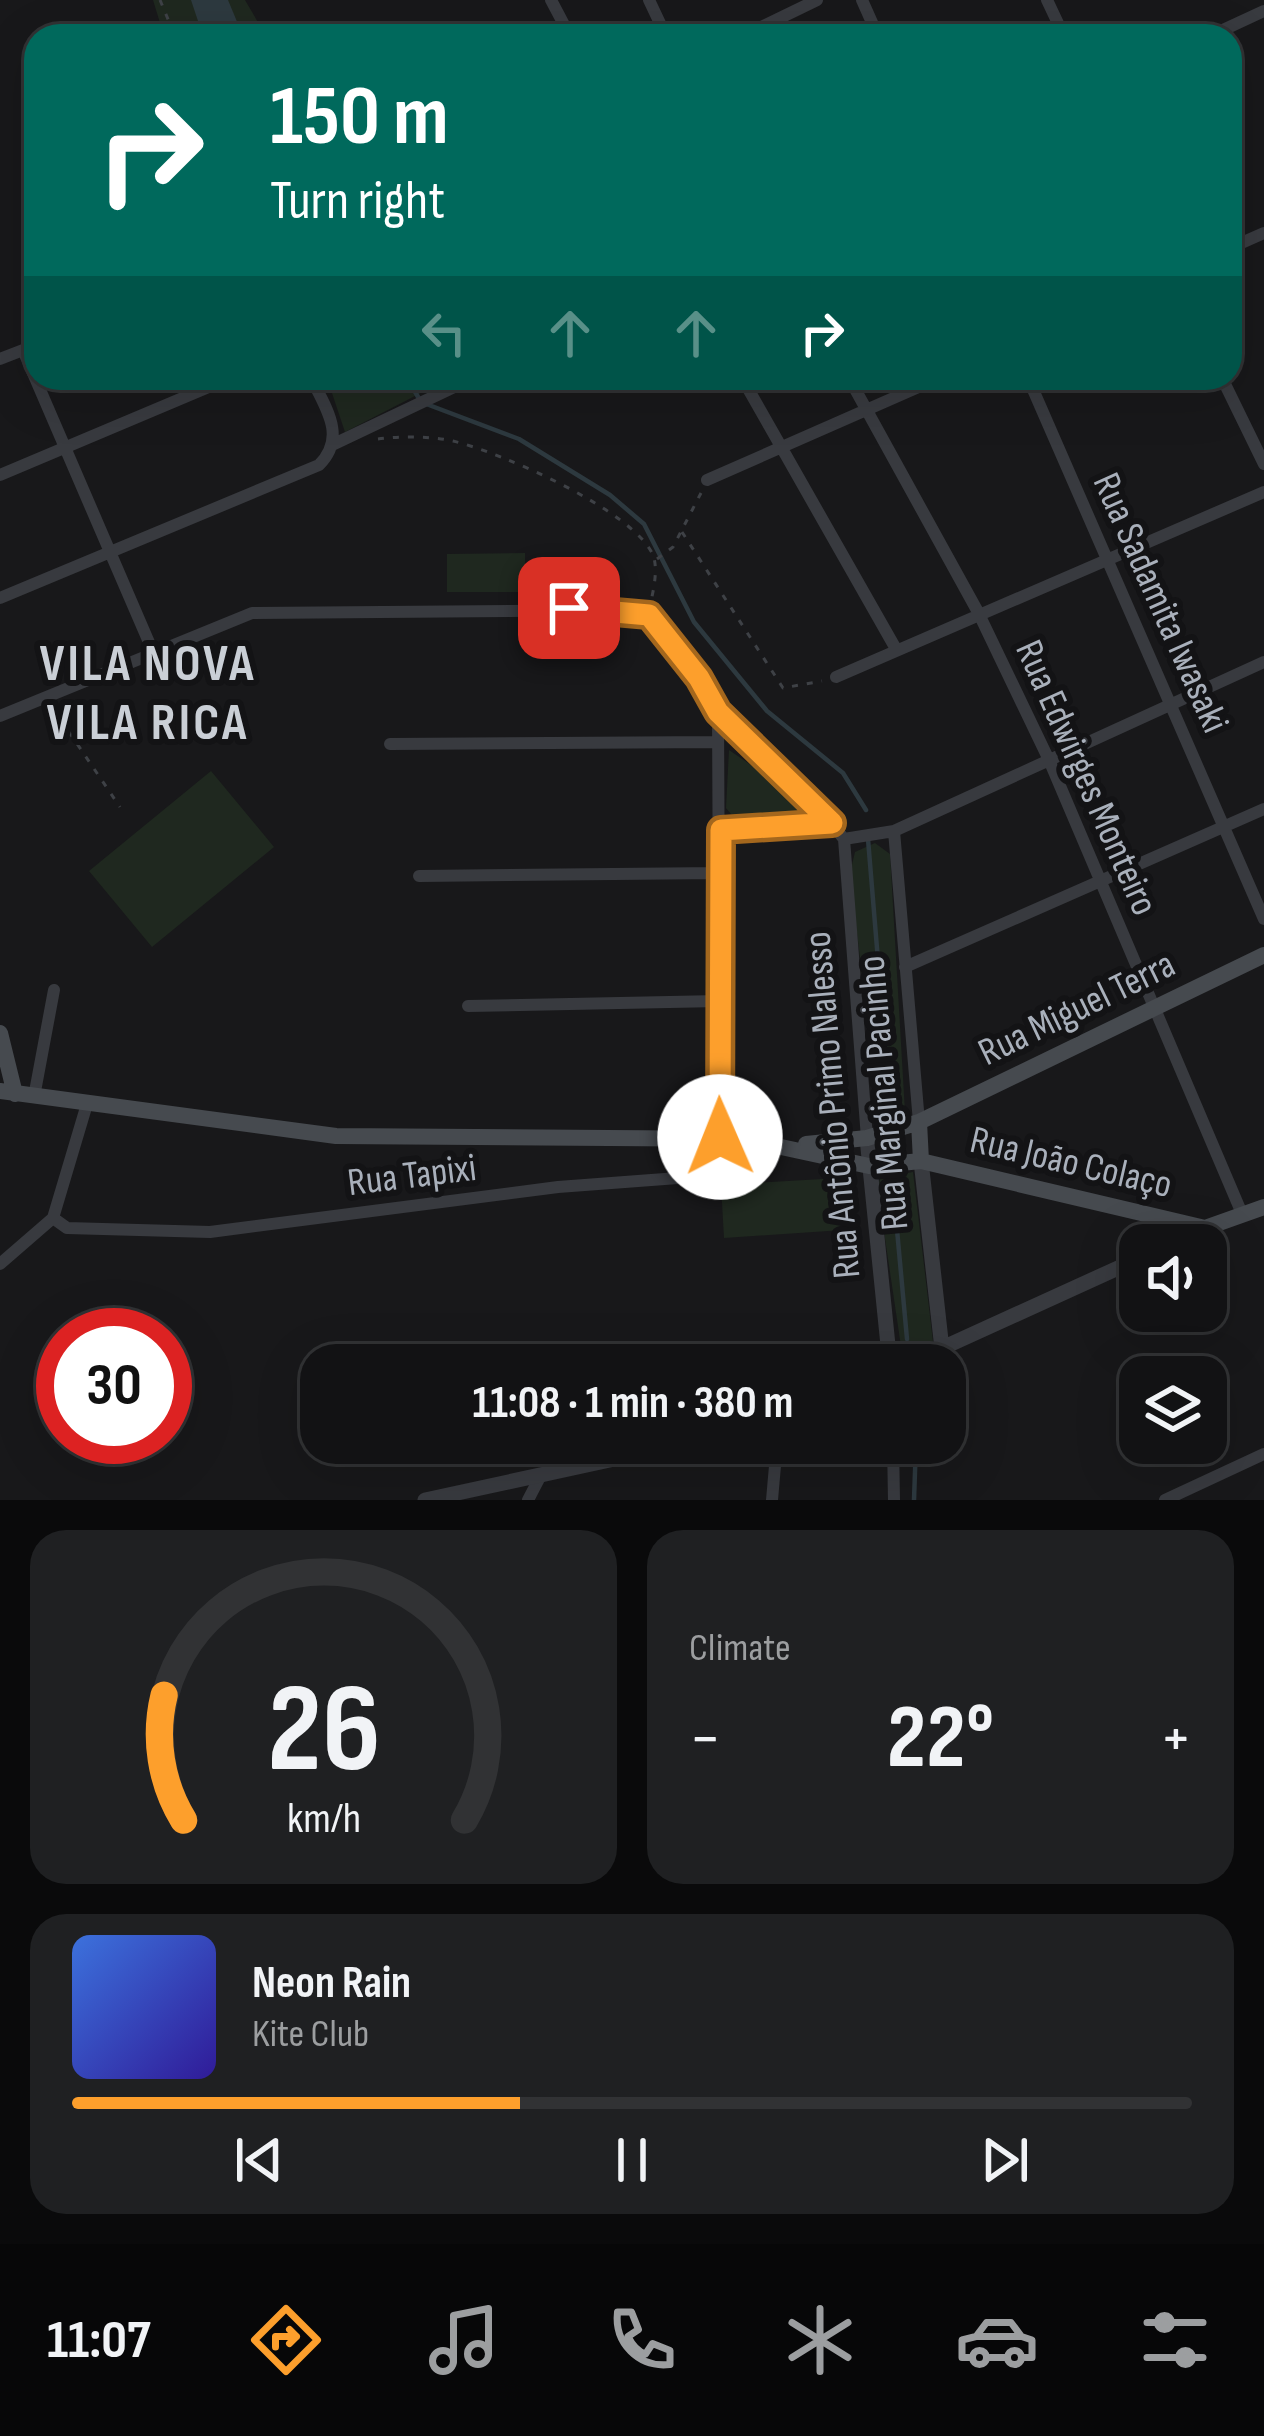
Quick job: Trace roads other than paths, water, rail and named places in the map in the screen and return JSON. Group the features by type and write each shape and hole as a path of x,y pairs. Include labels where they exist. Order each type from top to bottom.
{"main road":[{"name":"Rua Miguel Terra","path":"779,1144 873,1136 914,1124 1264,955"},
{"path":"0,1033 7,1093 335,1136 463,1141 720,1137 779,1144 873,1166"},
{"name":"Rua Marginal Pacinho","path":"914,1124 916,1161"},
{"name":"Rua João Colaço","path":"873,1166 916,1161 1187,1224"},
{"path":"1217,1224 1264,1207"}],"street":[{"path":"767,24 817,0"},
{"path":"1236,24 1264,11"},
{"path":"45,390 154,654"},
{"path":"0,475 201,390"},
{"path":"0,598 319,465 332,445 333,422 317,390"},
{"path":"332,445 448,390"},
{"path":"749,390 896,649"},
{"name":"Rua Edwirges Monteiro","path":"856,390 978,612 1049,760 1243,1216"},
{"path":"707,480 912,390"},
{"name":"Rua Sadamita Iwasaki","path":"1033,390 1264,919"},
{"path":"1228,390 1264,464"},
{"path":"836,676 1264,492"},
{"path":"0,716 235,619 270,611 611,608 649,615 699,678 718,712 851,837 894,831 1264,662"},
{"path":"718,712 720,1137"},
{"path":"390,744 718,742"},
{"path":"905,967 1264,809"},
{"path":"721,830 832,823"},
{"name":"Rua Marginal Pacinho","path":"894,831 914,1124"},
{"name":"Rua Antônio Primo Nalesso","path":"851,837 888,1344"},
{"path":"419,876 719,873"},
{"path":"34,1097 54,990"},
{"path":"468,1006 719,1001"},
{"path":"0,1264 53,1218 87,1104"},
{"name":"Rua Tapixi","path":"53,1218 67,1228 210,1232 579,1185 718,1175 755,1162 779,1144"},
{"name":"Rua Marginal Pacinho","path":"916,1161 937,1344"},
{"path":"955,1344 1119,1268"},
{"path":"1165,1500 1264,1454"},
{"path":"424,1500 592,1464"},
{"path":"772,1500 775,1464"},
{"path":"894,1464 895,1500"},
{"path":"528,1500 541,1475"}],"waterway":[{"path":"414,390 421,402 519,439 610,495 644,524 694,622 767,711 843,773 866,810"},
{"path":"868,839 890,1106"},
{"path":"892,1175 907,1339"},
{"path":"914,1500 915,1464"}],"district":[{"name":"VILA NOVA VILA RICA","path":"148,693"}]}
